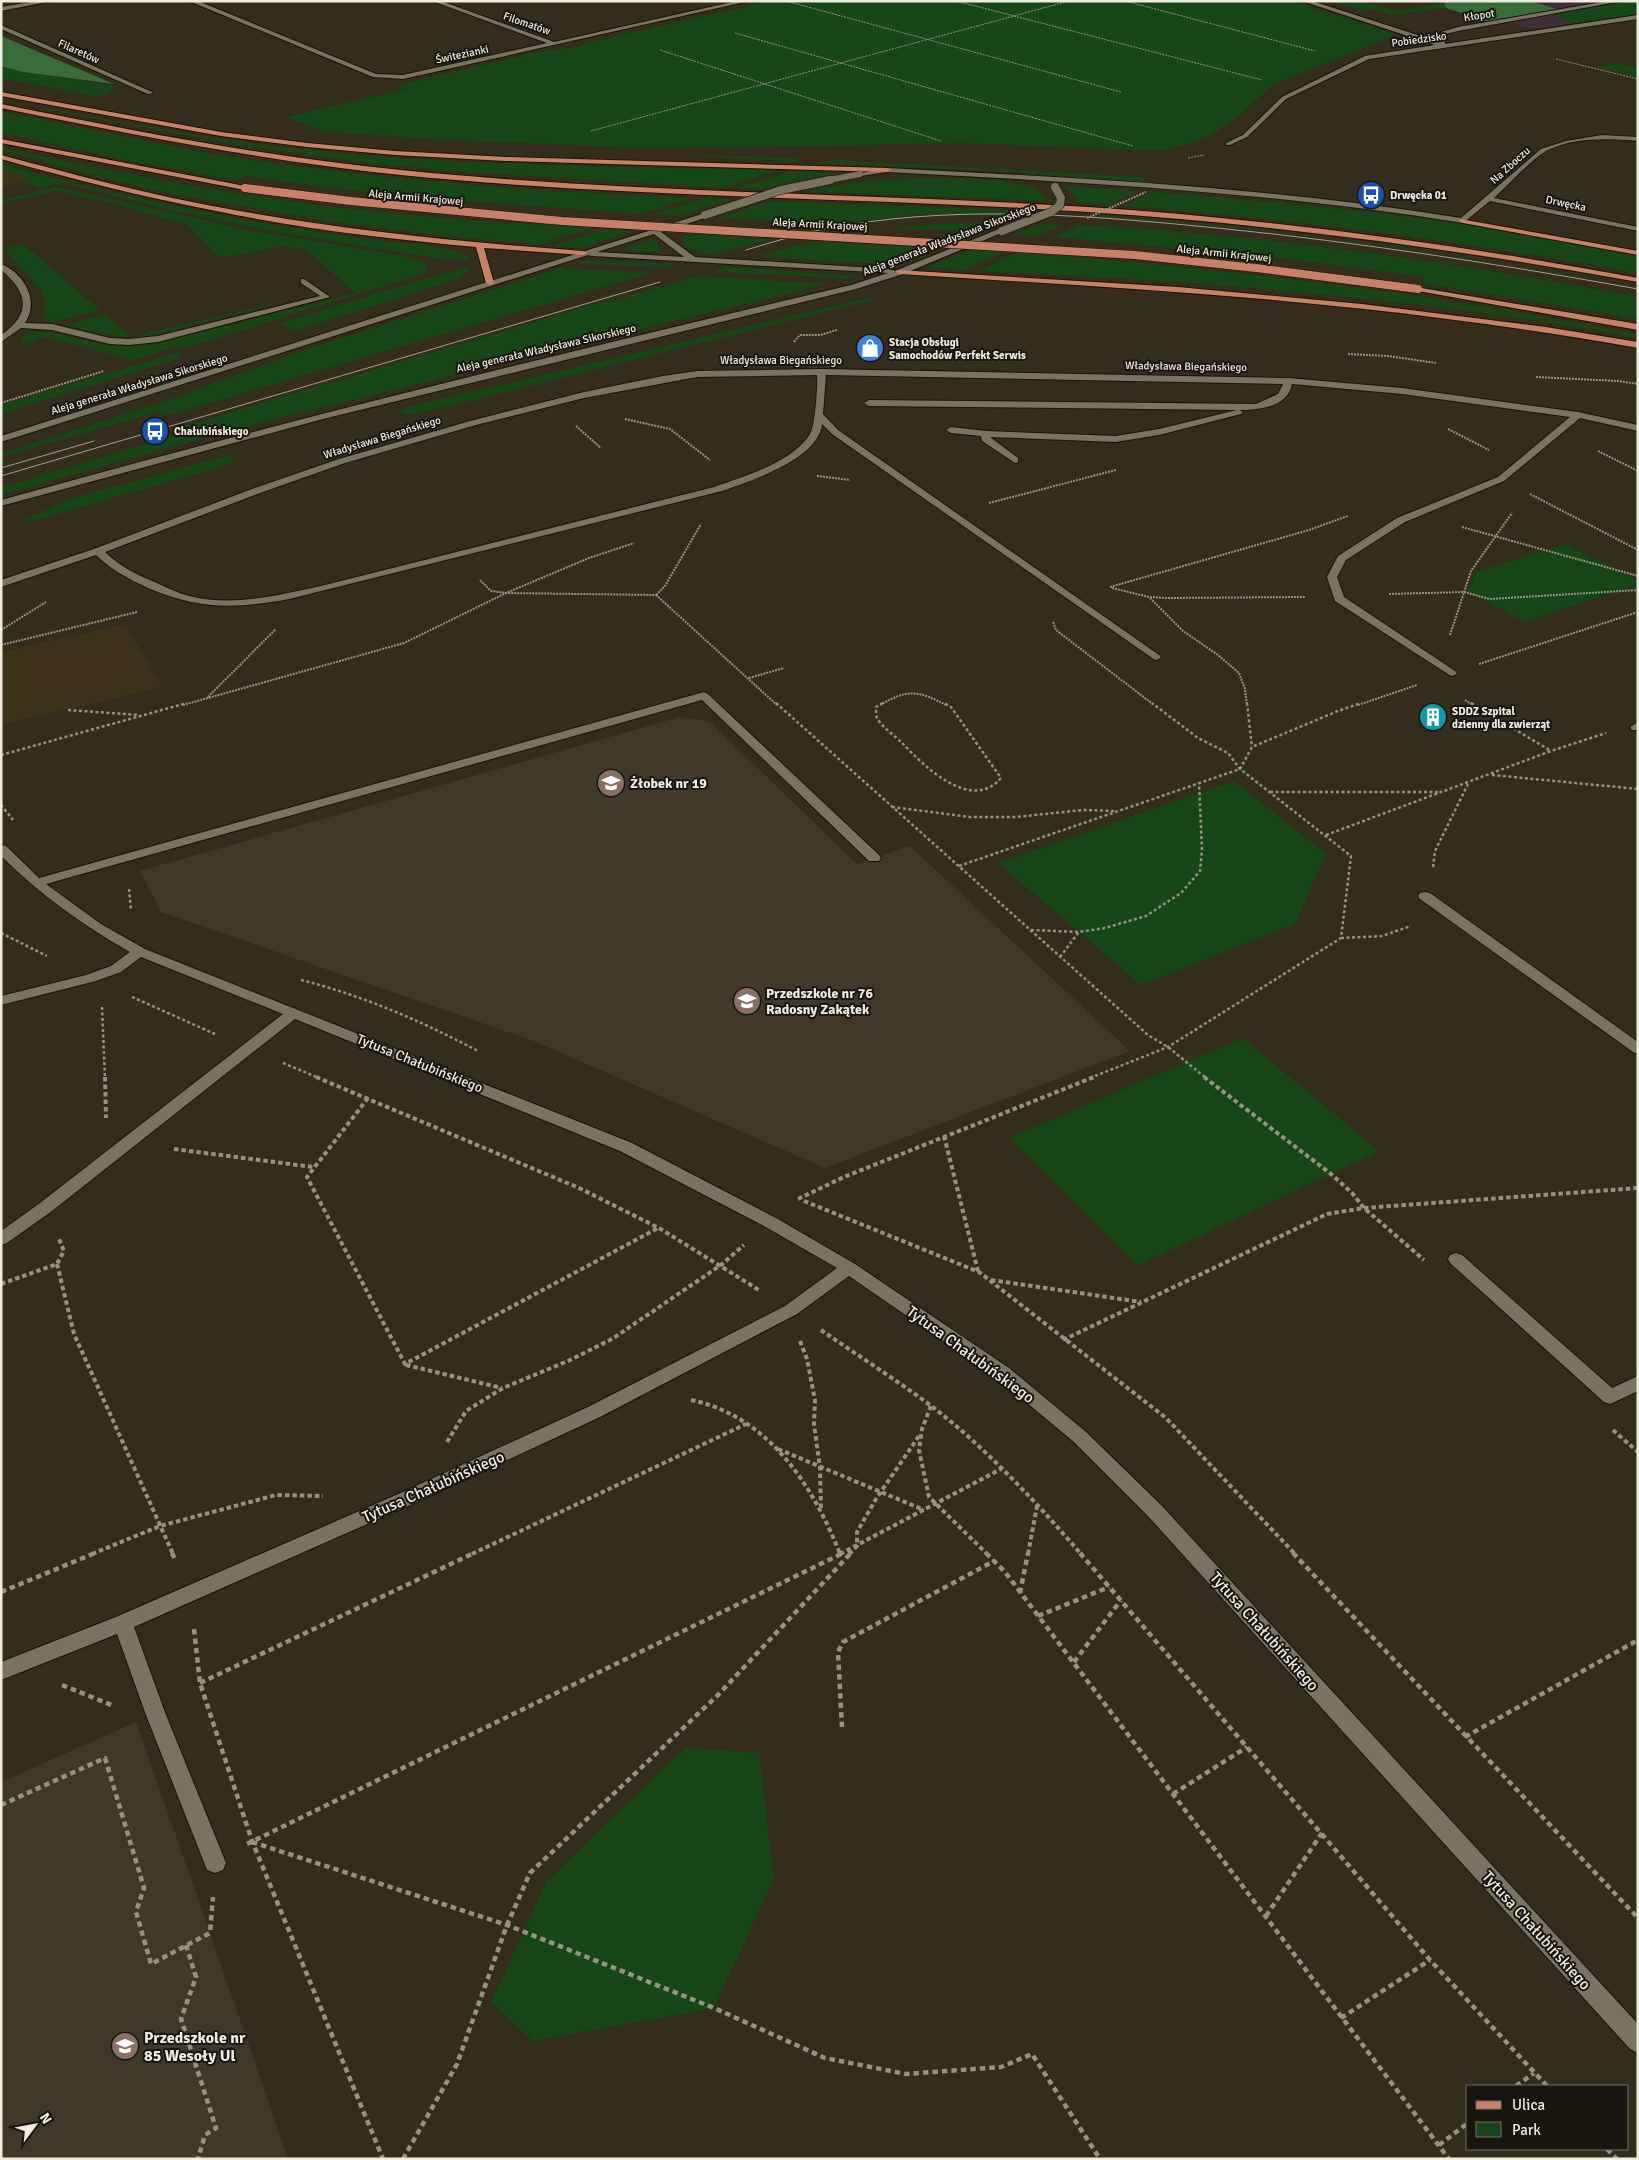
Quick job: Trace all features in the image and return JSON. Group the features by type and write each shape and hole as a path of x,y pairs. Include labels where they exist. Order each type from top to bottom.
{"main road":[{"path":"1,94 221,134 307,145 395,153 506,159 887,170"},
{"name":"Aleja Armii Krajowej","path":"1,106 221,149 371,169 582,187 1011,204 1128,212 1239,222 1417,243 1638,280"},
{"name":"Aleja Armii Krajowej","path":"1,142 245,188 372,205 517,217 1097,252 1299,273 1418,289 1638,328"},
{"path":"1,157 96,183 237,213 312,225 479,245 583,253"},
{"path":"1463,221 1638,253"},
{"path":"479,245 490,283"},
{"path":"900,272 1207,291 1317,300 1517,325 1638,345"}],"street":[{"path":"1,9 49,1"},
{"name":"Świtezianki","path":"192,1 370,74 388,78 403,77 746,1"},
{"name":"Filomatów","path":"435,1 556,44"},
{"path":"1305,1 1442,45"},
{"name":"Kłopot","path":"1442,45 1441,38 1443,33 1458,29 1620,1"},
{"name":"Pobiedzisko","path":"1228,144 1245,136 1284,98 1367,57 1638,17"},
{"name":"Filaretów","path":"1,27 150,93"},
{"name":"Na Zboczu","path":"1463,221 1543,150 1557,144 1595,138 1638,139"},
{"name":"Aleja generała Władysława Sikorskiego","path":"1,439 781,190 860,174 887,170 1048,178 1305,198 1404,210 1463,221"},
{"name":"Aleja generała Władysława Sikorskiego","path":"1,503 279,426 512,368 853,287 900,272 1051,212 1060,205 1061,198 1048,178"},
{"name":"Drwęcka","path":"1489,199 1638,229"},
{"path":"655,231 693,260"},
{"path":"583,253 900,272"},
{"path":"1,266 23,288 29,306 26,316 19,325 1,339"},
{"path":"19,325 52,327 110,341 158,339 326,297 304,281"},
{"path":"98,551 112,566 135,578 188,600 241,602 276,598 320,589 718,489 766,470 792,455 810,440 817,430 823,385 821,372"},
{"name":"Władysława Biegańskiego","path":"1,584 98,551 248,494 334,464 465,426 568,399 630,384 697,374 821,372 1288,381 1402,391 1578,415 1638,428"},
{"path":"951,430 986,434 1093,439 1130,438 1256,407 1281,398 1288,387 1288,381"},
{"path":"869,403 1256,407"},
{"path":"818,414 836,432 1155,657"},
{"path":"1451,673 1424,653 1339,599 1332,577 1342,558 1401,520 1501,479 1578,415"},
{"path":"986,434 985,439 1015,460"},
{"path":"36,883 704,696 874,858"},
{"name":"Tytusa Chałubińskiego","path":"1,849 36,883 96,927 140,952 626,1147 770,1222 848,1268 1003,1373 1080,1437 1154,1510 1638,2041"},
{"path":"1425,896 1638,1049"},
{"path":"1,1001 90,978 116,969 140,952"},
{"path":"1,1239 129,1143 294,1013"},
{"path":"1456,1259 1610,1397 1638,1383"},
{"name":"Tytusa Chałubińskiego","path":"7,1668 123,1623 410,1497 630,1394 791,1310 848,1268"},
{"path":"123,1623 156,1716 215,1862"}],"path":[{"path":"786,1 1121,92"},
{"path":"956,1 1263,80"},
{"path":"583,133 1069,1"},
{"path":"1125,1 1320,52"},
{"path":"735,32 1133,146"},
{"path":"658,49 941,141"},
{"path":"1551,58 1638,79"},
{"path":"1085,219 1146,192"},
{"path":"1,403 110,370"},
{"path":"619,418 670,429 716,464 766,470"},
{"path":"575,425 601,448"},
{"path":"1447,429 1506,459 1488,472 1638,550"},
{"path":"809,478 817,476 853,481"},
{"path":"1424,653 1449,644 1450,629 1471,571 1512,513"},
{"path":"1350,515 1309,530 1109,587 1149,597 1338,596 1464,592 1490,599 1638,590"},
{"path":"1413,515 1638,576"},
{"path":"476,575 491,591 506,593 656,595 665,586 704,519 695,522"},
{"path":"1,754 404,643 506,593 589,558 642,540"},
{"path":"656,595 661,602 1148,1035 1168,1047 1331,1174 1352,1193 1364,1208"},
{"path":"1149,597 1183,631 1207,647 1239,673 1245,689 1252,747"},
{"path":"444,1447 466,1412 503,1388 568,1361 612,1339 721,1265 799,1198 844,1177 944,1136 1168,1047 1340,938 1351,856 1240,770 1228,753 1198,738 1056,630 1047,605 1071,598"},
{"path":"1,645 188,600"},
{"path":"208,698 281,624"},
{"path":"748,678 784,668"},
{"path":"914,693 945,702 951,707 1001,778 994,786 982,789 963,789 945,782 914,756 877,718 876,706 899,694 914,693"},
{"path":"1458,695 1551,751"},
{"path":"68,710 142,716"},
{"path":"1325,836 1492,775 1551,751 1626,726 1637,727"},
{"path":"958,866 1240,770"},
{"path":"1492,775 1564,780 1638,789"},
{"path":"1030,930 1079,932 1105,928 1146,916 1181,893 1200,871 1202,850 1199,783"},
{"path":"1425,896 1435,851 1468,783"},
{"path":"1269,792 1443,792"},
{"path":"892,806 970,817 1016,817 1083,810 1118,811"},
{"path":"1060,957 1079,932"},
{"path":"1,933 51,958"},
{"path":"123,994 579,1188 659,1228 791,1310 931,1406 1000,1469 1037,1506 1110,1587 1430,1960 1546,2085"},
{"path":"102,1005 107,1141 313,1167"},
{"path":"368,1098 307,1176 406,1364 503,1388"},
{"path":"944,1136 979,1272"},
{"path":"1063,1340 1326,1214 1364,1208 1638,1188"},
{"path":"406,1364 659,1228"},
{"path":"64,1251 57,1264 74,1334 191,1593 200,1683 252,1841 382,2159"},
{"path":"1,1284 57,1264"},
{"path":"989,1280 1141,1302"},
{"path":"791,1310 793,1328 807,1359 815,1400 814,1424 820,1468 821,1510"},
{"path":"630,1394 701,1401 734,1414 778,1449 924,1510"},
{"path":"931,1406 921,1434 918,1450 929,1497 1005,1572 1449,2159"},
{"path":"200,1683 746,1424"},
{"path":"403,2159 457,2064 507,1925 530,1873 718,1695 857,1546 857,1532 880,1491 921,1434"},
{"path":"778,1449 803,1481 821,1510 840,1554"},
{"path":"252,1841 857,1546 1000,1469"},
{"path":"1,1592 160,1526 276,1495 325,1496"},
{"path":"1020,1593 1037,1506"},
{"path":"842,1728 838,1652 843,1642 994,1561"},
{"path":"1038,1616 1110,1587"},
{"path":"1074,1662 1121,1600"},
{"path":"1465,1737 1638,1640"},
{"path":"7,1668 113,1706 156,1716"},
{"path":"1173,1794 1247,1747"},
{"path":"1,1805 104,1758 144,1888 136,1912 151,1964 210,1933"},
{"path":"1266,1916 1322,1833"},
{"path":"252,1841 507,1925 714,2008 825,2058 906,2074 1001,2067 1032,2054 1100,2159"},
{"path":"186,1945 196,1977 181,2019 216,2128 205,2134 198,2159"},
{"path":"1341,2018 1430,1960"},
{"path":"1517,2085 1534,2073"},
{"path":"1438,2145 1466,2124"},
{"path":"1608,2150 1617,2159"}],"shaded area":[{"path":"1528,1 1610,1 1561,10"},
{"path":"1551,15 1576,23 1534,30 1509,22"},
{"path":"1,169 32,178 1,187"},
{"path":"126,624 162,687 1,725 1,652"},
{"name":"Przedszkole nr 76 Radosny Zakątek","path":"680,717 710,722 857,864 910,846 1130,1051 825,1168 534,1041 161,912 140,871"},
{"name":"Przedszkole nr 85 Wesoły Ul","path":"136,1722 288,2159 1,2159 1,1782"}],"green space":[{"path":"771,1 1292,1 1396,35 1272,85 1238,117 1214,133 1187,145 1157,151 961,143 641,148 430,139 327,132 286,117 406,89 397,85 544,51 577,47 593,41"},
{"path":"1330,1 1359,1 1398,11 1444,2 1446,8 1392,15 1373,9 1362,11"},
{"path":"1529,1 1561,10 1489,22 1446,8 1444,2"},
{"path":"1627,1 1638,1 1638,14 1576,23 1551,15"},
{"path":"1,36 114,84 23,72 1,66"},
{"path":"1617,63 1638,68 1638,77 1595,67"},
{"path":"1,66 23,72 116,86 111,92 100,97 1,78"},
{"path":"43,109 222,139 385,157 610,167 779,170 724,188 475,173 368,163 244,146"},
{"path":"1,111 124,137 246,159 357,174 581,192 693,198 640,214 424,198 246,176 236,180 140,163 1,133"},
{"path":"1,147 168,181 309,204 431,217 593,228 540,244 445,236 334,222 177,195 112,180 1,150"},
{"path":"690,156 794,158 802,162"},
{"path":"831,160 1139,177 1153,183 998,171 818,163"},
{"path":"1,164 49,177 191,209 287,227 442,248 464,255 472,260 441,259 268,230 170,210 63,183 40,188 22,181 31,178 1,169"},
{"path":"792,171 844,173 799,180 762,189 737,188"},
{"path":"924,178 992,180 1012,183 1029,187 1041,193 1046,201 804,191 860,182"},
{"path":"1064,186 1140,191 1109,205 1076,202 1075,196"},
{"path":"57,187 248,230 410,257 426,264 428,268 422,274 404,280 185,348 174,347 134,360 42,337 28,344 21,340 22,337 40,332 62,335 95,344 130,346 155,344 355,293 307,250 284,246 220,258 188,225 118,205 57,191 1,203 1,200"},
{"path":"1153,192 1364,211 1486,228 1638,256 1638,273 1510,251 1381,233 1187,211 1123,206"},
{"path":"706,198 733,199 679,216 655,214"},
{"path":"770,201 1030,211 1022,214 912,215 832,224 718,218"},
{"path":"1101,215 1232,226 1405,247 1533,267 1638,287 1504,263 1369,243 1233,228 1097,217"},
{"path":"956,223 998,223 972,232 889,228"},
{"path":"1039,224 1063,225 1038,236 1013,235"},
{"path":"1079,225 1290,243 1499,272 1638,297 1638,319 1422,283 1424,277 1272,257 1054,237"},
{"path":"605,229 634,231 579,248 553,246"},
{"path":"685,234 772,239 710,255 686,247 682,239"},
{"path":"656,239 658,247 663,252 620,250"},
{"path":"812,241 934,248 896,261 875,264 760,256"},
{"path":"23,244 100,310 55,322 44,318 45,301 41,290 6,251 10,247"},
{"path":"971,250 1004,252 965,270 927,267"},
{"path":"1016,253 1250,274 1406,294 1638,334 1638,338 1474,312 1310,293 1145,280 979,271"},
{"path":"587,260 678,264 664,268 577,263"},
{"path":"472,266 467,273 455,280 295,331 280,323 448,272"},
{"path":"727,267 859,276 844,279 713,271"},
{"path":"561,268 651,273 166,416 159,412 1,457 1,454 180,396 307,349"},
{"path":"698,276 827,284 251,425 1,495 1,487 188,432 181,427 612,299 615,300"},
{"path":"872,297 873,300 461,403 408,415 400,411 404,408"},
{"path":"269,306 145,337 133,337"},
{"path":"106,315 132,337 115,336 67,325"},
{"path":"183,351 178,359 1,414 1,405"},
{"path":"230,455 235,460 228,465 36,520 20,522 72,498"},
{"path":"1566,544 1638,581 1638,584 1525,622 1468,592 1477,571"},
{"path":"1234,781 1326,854 1295,924 1141,985 998,863"},
{"path":"1243,1038 1379,1151 1137,1266 1009,1138"},
{"path":"685,1748 759,1753 774,1879 714,2008 533,2041 491,2002 547,1881"}],"tram line":[{"path":"746,250 822,230 893,219 939,215 986,214 1078,217 1217,228 1323,240 1480,262 1638,289"},
{"path":"1,476 660,282"},
{"path":"1,468 94,441"}],"place":[{"name":"Drwęcka 01","path":"1371,195"},
{"name":"Stacja Obsługi Samochodów Perfekt Serwis","path":"870,348"},
{"name":"Chałubińskiego","path":"155,431"},
{"name":"SDDZ Szpital dzienny dla zwierząt","path":"1433,717"},
{"name":"Żłobek nr 19","path":"611,783"},
{"name":"Przedszkole nr 76 Radosny Zakątek","path":"747,1001"},
{"name":"Przedszkole nr 85 Wesoły Ul","path":"125,2046"}]}
